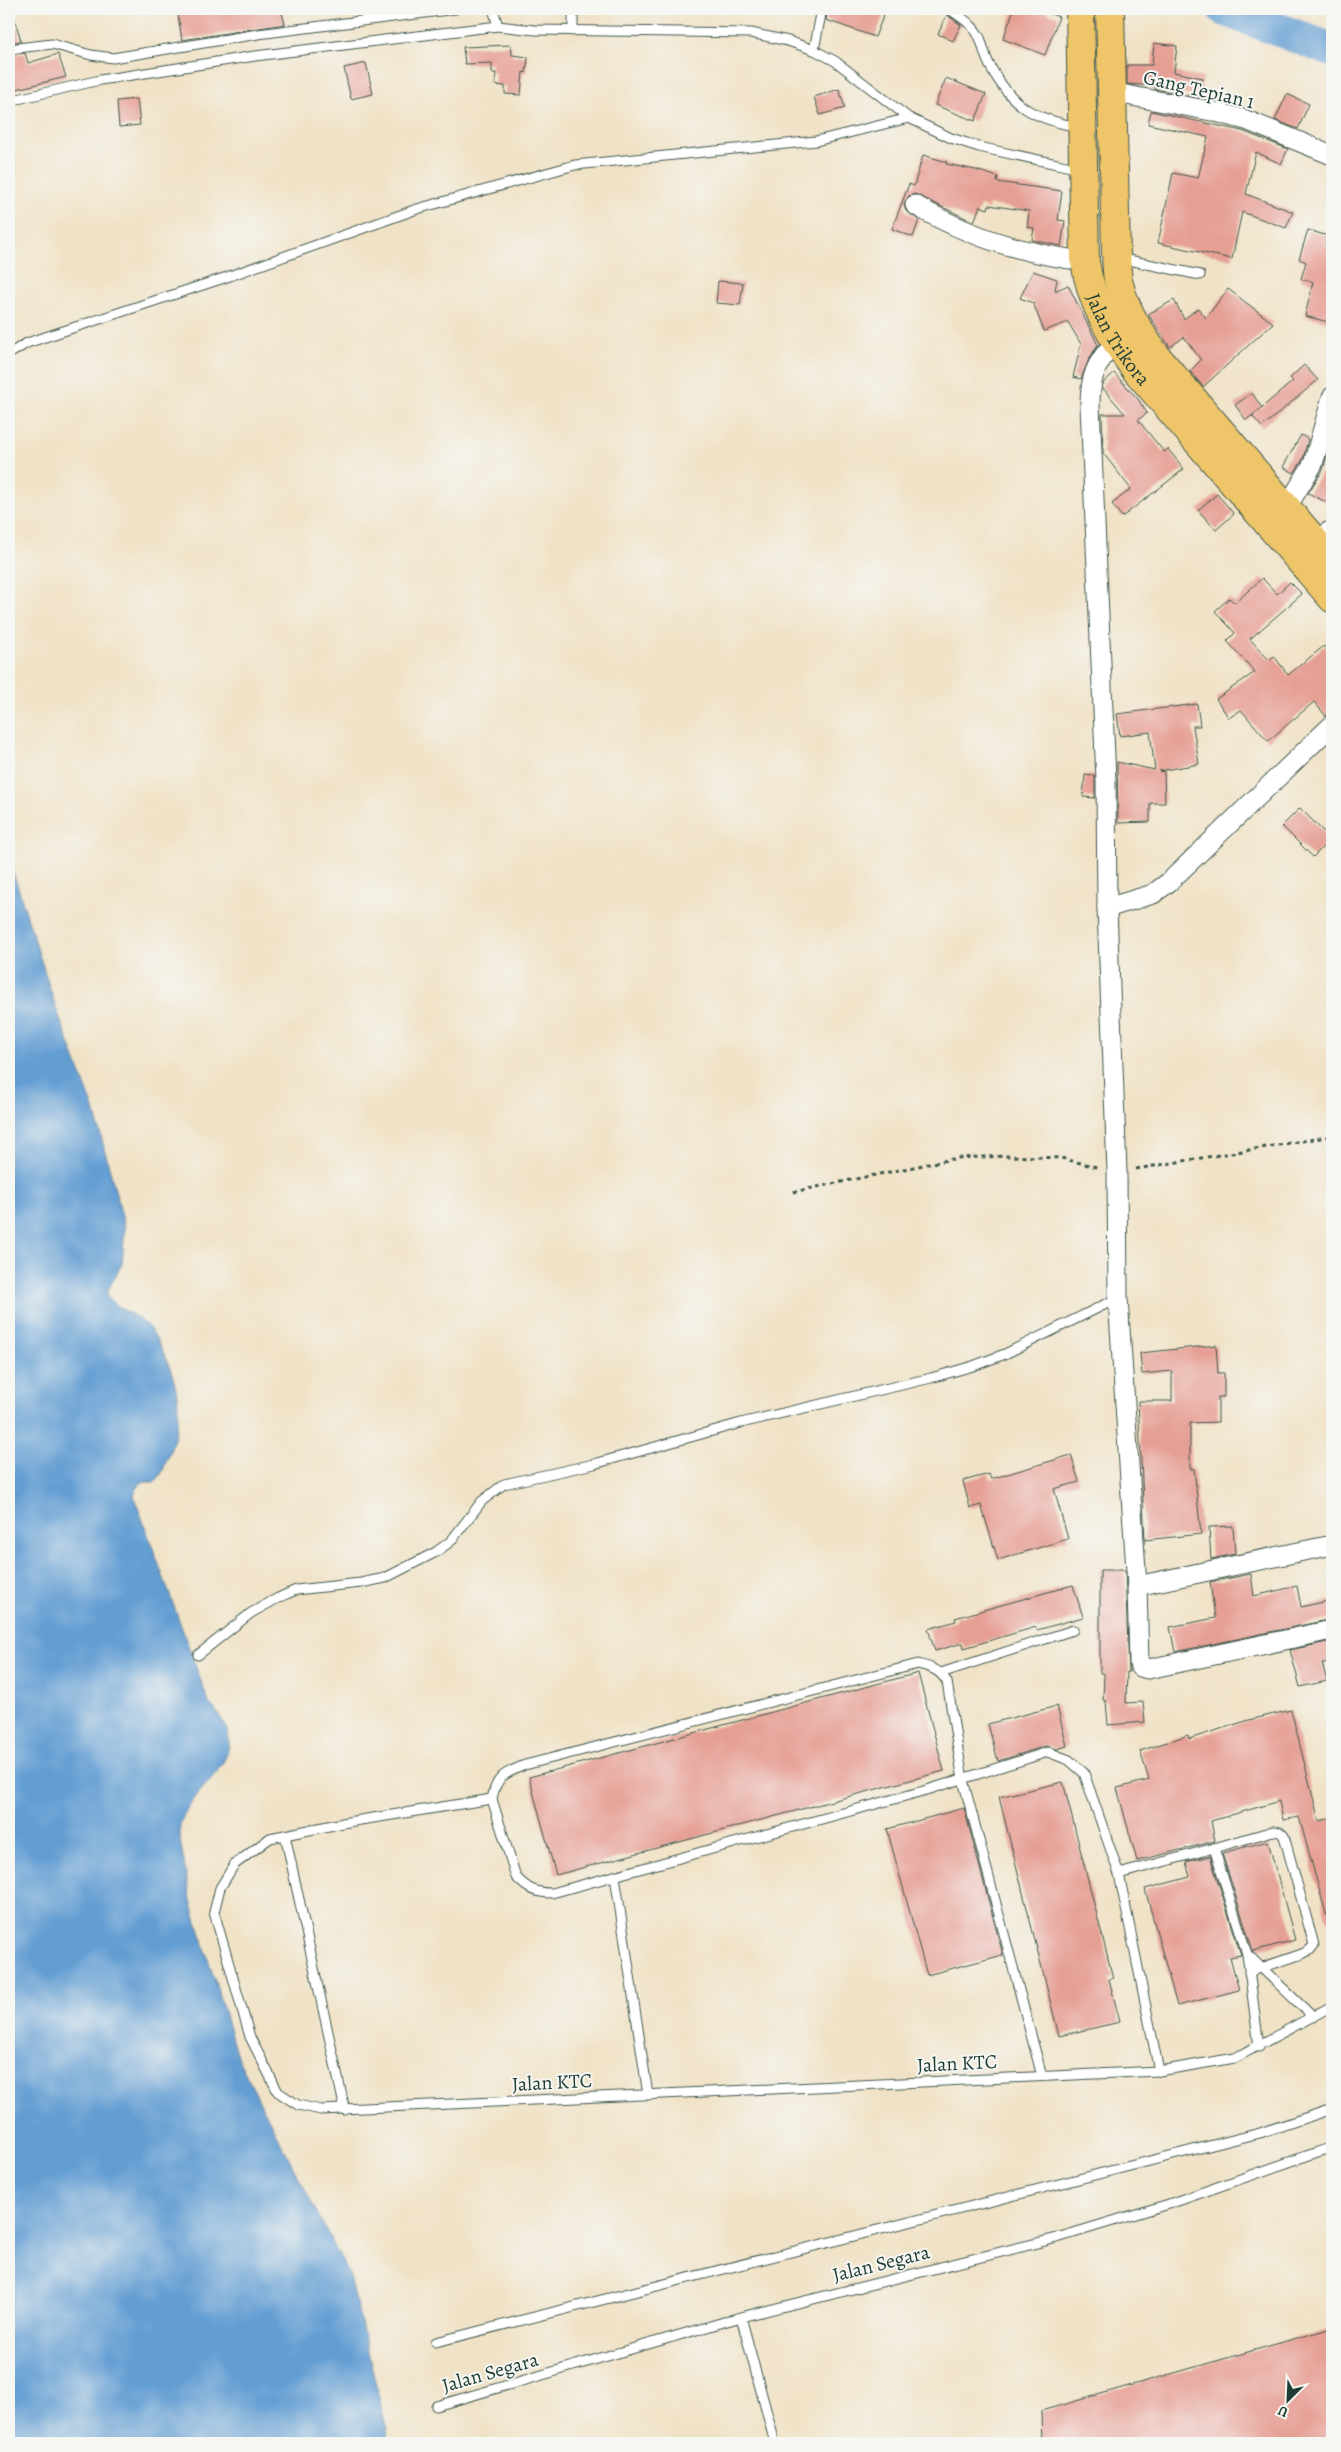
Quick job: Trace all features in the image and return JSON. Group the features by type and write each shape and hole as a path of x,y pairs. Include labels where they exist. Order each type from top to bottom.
{"main road":[{"name":"Jalan Trikora","path":"1110,9 1118,283 1127,308 1140,334 1280,518"},
{"name":"Jalan Trikora","path":"1080,20 1085,261 1089,286 1094,301 1115,342 1135,369 1280,518 1318,545 1332,598"}],"street":[{"name":"Gang Tepian 1","path":"1111,92 1216,112 1246,120 1332,155"},
{"path":"915,205 945,223 982,238 1048,257 1085,261"},
{"path":"1115,342 1100,358 1090,388 1106,780 1107,908 1117,1172 1118,1298 1137,1586 1139,1663 1144,1669 1332,1630"},
{"path":"1280,518 1313,464 1332,397"},
{"path":"1107,908 1153,894 1169,882 1332,725"},
{"path":"1137,1586 1332,1545"}],"lane":[{"path":"9,49 52,44 91,55 113,58 258,34 456,9"},
{"path":"493,9 498,26"},
{"path":"573,9 573,31"},
{"path":"814,50 822,9"},
{"path":"949,9 970,24 979,36 988,62 1000,84 1014,102 1035,115 1052,122 1082,127"},
{"path":"9,101 100,80 255,56 498,26 534,30 751,33 788,41 814,50 835,61 909,118 951,138 979,147 1083,169"},
{"path":"9,354 27,343 224,278 418,210 575,165 816,142 909,118"},
{"path":"1116,258 1200,275"},
{"path":"198,1655 251,1613 296,1590 361,1584 385,1578 436,1552 451,1540 482,1501 504,1484 594,1464 742,1423 973,1366 1005,1354 1118,1298"},
{"path":"941,1673 1073,1630"},
{"path":"1042,2076 963,1780 947,1682 941,1673 934,1668 918,1664 525,1765 501,1776 494,1786 492,1799 516,1877 525,1887 539,1893 552,1893 963,1780 1048,1752 1069,1760 1084,1773 1119,1874 1159,2071"},
{"name":"Jalan KTC","path":"492,1799 348,1822 270,1838 234,1865 220,1888 214,1912 250,2038 278,2092 298,2105 321,2110 345,2110 1159,2071 1215,2063 1235,2058 1332,2006"},
{"path":"1119,1874 1274,1831 1280,1832 1284,1836 1314,1944 1310,1950 1302,1954 1249,1972"},
{"path":"285,1835 345,2110"},
{"path":"1214,1848 1247,1954 1260,2046"},
{"path":"616,1876 648,2095"},
{"path":"1247,1954 1313,2017"},
{"path":"436,2342 1260,2133 1332,2109"},
{"name":"Jalan Segara","path":"436,2406 741,2317 1057,2238 1169,2204 1332,2147"},
{"path":"741,2317 776,2443"}],"path":[{"path":"793,1192 957,1158 1008,1156 1062,1158 1117,1172 1332,1136"}],"water":[{"path":"9,859 57,1011 94,1109 125,1228 122,1264 108,1290 107,1296 116,1305 139,1319 152,1332 168,1362 176,1390 178,1417 164,1469 154,1482 142,1482 136,1489 134,1496 209,1703 224,1724 229,1741 226,1757 217,1772 193,1800 184,1816 179,1834 191,1901 238,2059 350,2277 390,2443 9,2443"}],"building":[{"path":"177,9 281,9 285,24 182,40"},
{"path":"828,9 886,9 875,37 826,20"},
{"path":"1014,9 1039,9 1059,17 1045,55 1003,39"},
{"path":"13,13 21,41 9,43 9,14"},
{"path":"947,15 961,25 953,41 938,34"},
{"path":"1154,43 1177,46 1174,72 1203,78 1199,97 1155,89 1155,86 1127,84 1127,65 1152,65"},
{"path":"511,45 512,55 528,57 526,73 523,72 521,95 505,94 505,86 495,85 496,73 492,73 492,63 465,64 463,47"},
{"path":"25,53 28,63 58,54 66,77 9,91 9,55"},
{"path":"366,63 373,94 351,99 344,68"},
{"path":"946,78 986,94 975,121 935,105"},
{"path":"839,89 845,108 820,115 814,97"},
{"path":"1287,94 1309,104 1298,129 1275,120"},
{"path":"137,99 140,125 119,127 117,101"},
{"path":"1151,111 1242,131 1288,149 1281,164 1256,152 1246,194 1293,212 1286,228 1242,212 1232,259 1158,243 1173,173 1198,178 1208,137 1148,124"},
{"path":"923,155 947,162 946,164 998,177 997,182 1062,191 1058,220 1065,221 1061,246 1032,240 1034,228 1027,227 1029,211 989,205 988,209 980,206 974,222 915,194 909,196 904,205 906,211 919,220 913,237 892,229 909,184 914,186"},
{"path":"1308,230 1328,236 1325,244 1332,247 1332,323 1305,316 1313,282 1301,279 1306,262 1299,259"},
{"path":"1033,271 1057,279 1055,291 1068,285 1098,345 1089,359 1081,379 1073,377 1081,344 1068,322 1044,331 1033,303 1020,298"},
{"path":"718,281 743,283 740,305 716,303"},
{"path":"1228,289 1273,323 1203,387 1190,371 1201,360 1184,337 1170,347 1148,314 1174,300 1184,319 1198,308 1206,318"},
{"path":"1304,365 1318,380 1262,427 1252,416 1293,381 1290,378"},
{"path":"1114,373 1138,399 1147,413 1138,420 1164,452 1168,449 1184,469 1122,517 1112,504 1131,489 1103,453 1102,414 1125,414 1102,387 1104,382"},
{"path":"1252,393 1262,408 1246,420 1235,405"},
{"path":"1301,435 1308,439 1303,459 1294,473 1283,467"},
{"path":"1329,448 1332,449 1332,505 1308,493 1323,470"},
{"path":"1217,494 1234,514 1216,530 1198,510"},
{"path":"1262,578 1277,594 1290,582 1302,594 1250,639 1269,660 1274,656 1288,675 1324,646 1332,657 1332,714 1326,716 1314,702 1268,741 1241,710 1229,718 1216,699 1255,672 1227,641 1235,633 1215,611 1229,598 1235,603"},
{"path":"1197,704 1200,726 1193,726 1199,764 1159,771 1164,772 1165,803 1150,803 1150,822 1118,823 1117,762 1155,770 1150,732 1120,736 1117,714"},
{"path":"1085,775 1095,776 1095,798 1083,797"},
{"path":"1300,808 1331,839 1313,857 1282,826"},
{"path":"1216,1345 1218,1373 1224,1373 1224,1397 1218,1397 1218,1422 1190,1423 1190,1469 1194,1469 1201,1534 1145,1540 1138,1401 1172,1401 1172,1371 1142,1374 1140,1353"},
{"path":"1071,1455 1079,1482 1054,1489 1068,1539 998,1560 981,1505 970,1508 963,1481 989,1474 991,1479"},
{"path":"1233,1526 1235,1554 1211,1559 1209,1527"},
{"path":"1100,1570 1125,1570 1129,1672 1127,1672 1126,1703 1143,1702 1145,1722 1108,1725 1106,1701 1103,1700 1104,1673 1100,1673"},
{"path":"1251,1574 1254,1596 1297,1586 1301,1607 1332,1600 1332,1619 1175,1652 1170,1627 1215,1618 1210,1582"},
{"path":"1073,1585 1083,1617 1037,1630 1036,1627 964,1648 963,1643 935,1651 928,1629 956,1621 955,1618"},
{"path":"1332,1641 1332,1662 1322,1663 1327,1681 1300,1687 1290,1650"},
{"path":"918,1673 944,1771 556,1875 529,1777"},
{"path":"1057,1706 1067,1746 1057,1749 1046,1746 998,1761 988,1724"},
{"path":"1291,1710 1319,1821 1332,1818 1332,1920 1328,1921 1299,1817 1283,1820 1279,1801 1211,1821 1215,1841 1137,1861 1117,1788 1149,1780 1140,1751 1188,1735 1189,1739 1249,1720"},
{"path":"1063,1782 1113,1978 1109,1979 1120,2022 1059,2036 999,1797"},
{"path":"964,1808 1003,1955 927,1975 887,1829"},
{"path":"1268,1841 1295,1940 1253,1951 1222,1853"},
{"path":"1210,1856 1241,1955 1230,1957 1239,1990 1177,2006 1145,1889 1190,1877 1186,1862"},
{"path":"1332,2328 1332,2443 1042,2443 1041,2411"}],"waterway":[{"path":"1224,9 1332,50"}]}
